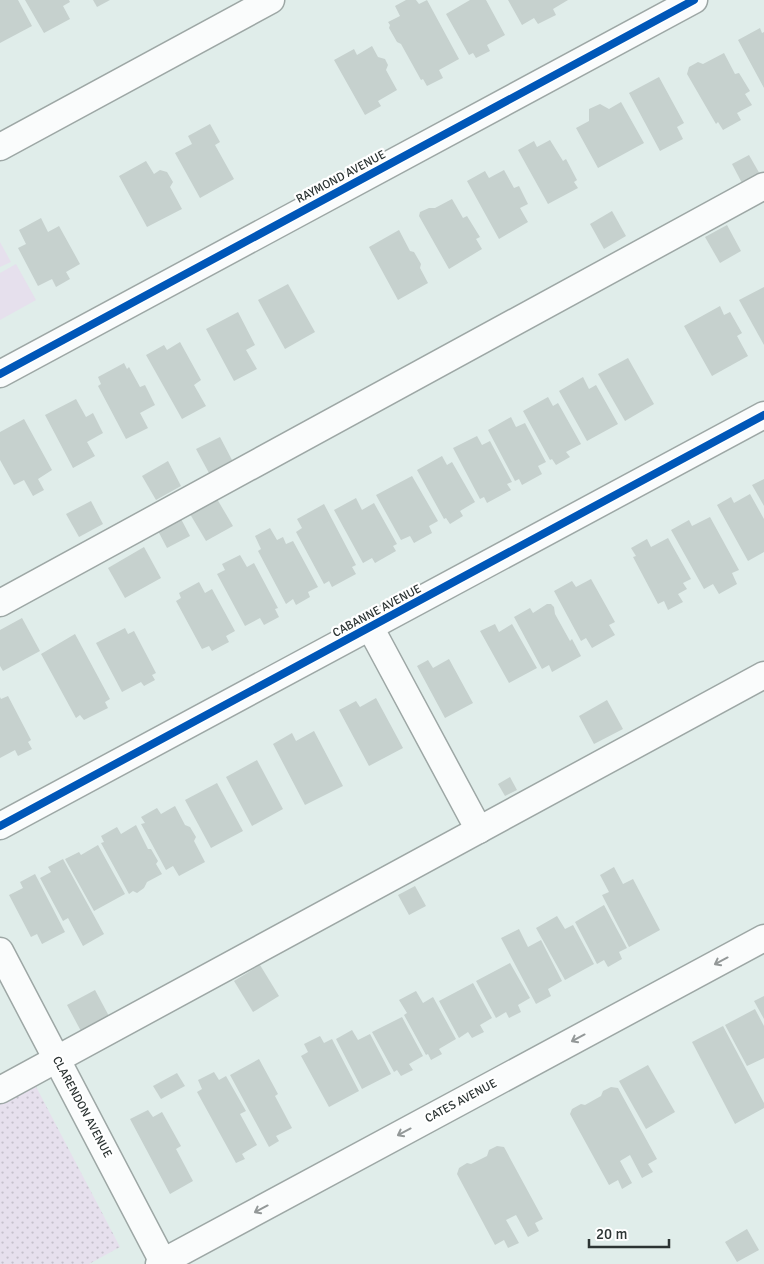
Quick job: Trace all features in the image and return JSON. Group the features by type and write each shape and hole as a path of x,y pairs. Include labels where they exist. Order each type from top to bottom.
{"street":[{"path":"0,147 271,0"},
{"name":"RAYMOND AVENUE","path":"0,374 694,0"},
{"path":"0,602 764,186"},
{"name":"CABANNE AVENUE","path":"0,826 764,415"},
{"path":"370,627 478,830"},
{"path":"0,1090 764,675"},
{"name":"CATES AVENUE","path":"162,1263 764,938"},
{"name":"CLARENDON AVENUE","path":"0,951 162,1263"}],"shaded area":[{"path":"0,242 11,262 0,267"},
{"path":"16,264 36,300 0,320 0,273"},
{"path":"32,1079 120,1247 89,1264 0,1264 0,1097"}],"building":[{"path":"0,0 18,0 32,26 0,43"},
{"path":"25,0 69,0 70,2 63,6 70,19 44,33"},
{"path":"93,0 110,0 97,7"},
{"path":"406,0 416,0 419,4 427,0 459,59 439,70 443,78 427,86 423,79 421,80 401,44 397,42 389,28 388,22 400,16 395,6"},
{"path":"470,0 486,0 505,35 487,45 490,51 476,58 473,53 469,55 446,14"},
{"path":"508,0 568,0 553,9 556,15 538,24 534,18 522,25"},
{"path":"760,28 762,33 764,32 764,88 738,40"},
{"path":"372,46 378,57 385,59 388,65 386,70 397,90 378,101 381,106 365,115 334,60 354,49 357,55"},
{"path":"724,53 735,74 739,73 750,91 745,94 752,105 737,113 741,120 723,130 718,122 716,124 687,74 689,67 698,62 703,64"},
{"path":"659,77 684,123 677,127 683,139 660,151 629,93"},
{"path":"621,102 644,143 598,168 576,128 589,121 589,109 600,104 609,109"},
{"path":"210,124 220,142 215,145 234,179 200,198 175,153 192,144 188,136"},
{"path":"550,140 563,161 566,159 577,180 574,182 578,188 548,204 518,150 534,141 537,147"},
{"path":"749,155 761,176 743,185 732,164"},
{"path":"146,161 154,174 160,170 167,172 173,182 170,187 182,209 147,227 119,176"},
{"path":"504,170 514,188 519,186 528,204 520,208 528,222 499,239 467,181 485,171 489,178"},
{"path":"452,199 463,218 467,216 480,237 476,239 482,249 449,269 419,216 420,212 429,208 435,208"},
{"path":"612,211 626,236 604,249 590,224"},
{"path":"41,218 48,232 59,226 80,264 66,272 70,279 56,287 52,279 38,286 18,248 26,244 19,230"},
{"path":"727,225 741,251 720,263 705,237"},
{"path":"399,230 410,251 414,252 421,264 420,268 428,283 398,300 369,247"},
{"path":"288,284 315,332 285,349 258,300"},
{"path":"764,287 764,345 739,300"},
{"path":"720,306 724,315 730,312 742,333 737,336 748,356 712,376 684,326"},
{"path":"238,312 255,345 246,350 257,369 234,381 206,329"},
{"path":"180,342 201,380 194,385 206,406 182,419 146,355 164,345 167,350"},
{"path":"628,358 654,404 625,421 598,374"},
{"path":"124,363 127,369 129,367 140,387 145,385 155,405 140,413 148,428 126,439 98,386 101,384 98,377"},
{"path":"583,377 589,389 596,385 618,424 587,441 559,391"},
{"path":"548,397 553,406 558,403 581,444 566,452 570,457 556,465 552,459 550,460 523,411"},
{"path":"76,399 86,417 93,413 103,433 87,442 95,456 73,468 45,415"},
{"path":"511,417 516,427 525,423 546,462 538,466 542,474 522,485 519,479 515,481 488,430"},
{"path":"24,419 52,470 38,479 44,490 33,496 24,480 14,485 0,460 0,432"},
{"path":"477,436 482,445 490,441 512,482 507,484 511,490 487,503 484,497 480,499 453,448"},
{"path":"220,437 232,460 209,473 196,449"},
{"path":"442,456 447,465 452,462 475,502 460,511 463,516 450,524 446,518 444,519 417,470"},
{"path":"168,461 181,486 156,500 142,476"},
{"path":"412,476 438,521 429,526 432,533 414,543 410,536 401,540 376,495"},
{"path":"764,479 764,506 752,485"},
{"path":"750,494 764,519 764,552 748,561 717,505 731,497 734,503"},
{"path":"356,498 362,510 374,503 397,544 393,546 396,551 375,563 372,558 363,563 334,510"},
{"path":"217,499 233,526 206,541 190,514"},
{"path":"91,501 103,524 79,537 66,514"},
{"path":"324,504 356,565 352,567 356,574 332,587 329,581 324,584 296,532 302,528 297,519"},
{"path":"180,517 190,536 167,548 157,529"},
{"path":"710,517 739,570 732,573 737,584 719,594 713,584 704,589 671,530 689,520 692,526"},
{"path":"270,528 277,540 283,537 286,544 293,541 318,587 308,592 310,597 296,605 293,599 286,604 258,551 261,549 255,536"},
{"path":"668,538 691,579 683,583 687,589 678,594 683,602 668,610 664,601 658,604 633,557 636,556 631,548 647,539 651,547"},
{"path":"144,547 161,578 125,598 108,568"},
{"path":"240,555 247,567 254,563 278,608 275,609 279,617 264,625 260,618 245,626 217,574 225,570 222,564"},
{"path":"591,579 615,622 609,625 615,635 592,648 586,638 581,641 554,591 572,581 576,587"},
{"path":"199,582 205,593 212,589 235,631 226,636 229,642 212,651 209,646 202,649 176,601 181,598 179,593"},
{"path":"547,604 551,604 554,607 555,614 581,656 552,672 549,665 542,669 514,617 530,608 533,613"},
{"path":"22,618 40,651 3,671 0,666 0,630"},
{"path":"495,624 499,632 512,624 537,668 509,683 480,631"},
{"path":"125,628 128,634 134,631 156,673 152,675 155,680 144,686 141,682 122,692 96,643"},
{"path":"75,634 110,699 105,702 108,708 84,720 80,715 76,718 41,654"},
{"path":"449,659 473,703 445,718 417,666 428,660 433,668"},
{"path":"8,696 31,740 28,742 32,749 18,756 15,750 0,758 0,697 1,699"},
{"path":"376,698 403,748 369,766 339,710 356,701 360,707"},
{"path":"607,700 623,729 594,744 579,716"},
{"path":"314,731 343,786 305,805 273,744 292,733 296,741"},
{"path":"257,760 283,809 252,826 226,777"},
{"path":"510,777 517,790 505,796 498,784"},
{"path":"217,783 243,831 211,848 185,800"},
{"path":"175,806 185,825 190,827 196,837 194,841 205,862 179,876 173,866 166,870 141,824 145,823 141,817 157,808 161,814"},
{"path":"136,825 148,849 151,849 158,861 156,864 162,874 147,882 144,888 137,893 133,891 129,894 101,843 104,842 101,836 117,827 121,834"},
{"path":"98,845 125,894 94,911 65,859 79,852 81,855"},
{"path":"63,859 104,934 83,946 68,918 63,921 40,878 51,872 48,867"},
{"path":"614,867 623,884 633,879 660,930 629,947 602,895 609,892 600,875"},
{"path":"35,874 65,932 42,944 37,934 31,937 9,895 23,888 20,882"},
{"path":"415,886 426,906 409,915 398,895"},
{"path":"604,905 627,948 619,952 622,959 608,967 604,960 597,964 575,922"},
{"path":"557,916 565,929 573,925 594,964 565,980 536,928"},
{"path":"519,929 528,947 541,940 562,981 548,989 551,996 536,1004 501,938"},
{"path":"510,963 530,998 518,1005 521,1012 509,1018 506,1012 496,1018 476,981"},
{"path":"260,965 279,996 253,1012 234,981"},
{"path":"473,983 492,1018 480,1025 484,1032 472,1038 468,1032 459,1038 439,1001"},
{"path":"95,990 110,1018 82,1033 67,1005"},
{"path":"416,991 423,1003 433,997 456,1039 439,1049 442,1054 431,1060 428,1054 426,1055 404,1015 407,1013 399,1000"},
{"path":"764,996 764,1019 754,1001"},
{"path":"755,1009 764,1026 764,1058 747,1066 725,1025"},
{"path":"402,1017 423,1056 409,1064 413,1070 401,1076 397,1070 394,1072 372,1032"},
{"path":"723,1026 764,1103 764,1108 735,1124 692,1042"},
{"path":"352,1030 358,1040 370,1034 391,1074 362,1089 336,1039"},
{"path":"320,1036 324,1043 332,1039 359,1091 329,1107 301,1056 308,1052 304,1044"},
{"path":"259,1059 278,1094 275,1096 292,1128 276,1136 279,1141 269,1147 230,1075"},
{"path":"648,1065 675,1112 646,1129 619,1081"},
{"path":"214,1072 219,1080 226,1076 246,1111 240,1114 257,1145 242,1154 245,1159 236,1163 197,1092 202,1089 198,1080"},
{"path":"177,1073 185,1086 161,1099 153,1086"},
{"path":"611,1087 618,1088 657,1159 648,1164 653,1172 642,1178 630,1155 620,1161 632,1183 622,1189 618,1180 609,1185 570,1114 572,1109 581,1104 585,1105 601,1096 603,1091"},
{"path":"148,1110 153,1117 162,1112 181,1146 176,1149 193,1181 170,1194 130,1119"},
{"path":"497,1146 504,1147 543,1219 535,1223 539,1231 528,1237 516,1215 506,1220 519,1243 508,1248 504,1240 495,1245 457,1174 459,1168 487,1156 489,1150"},
{"path":"747,1229 759,1250 737,1262 725,1242"}],"cycle path":[{"path":"0,374 694,0"},
{"path":"0,826 764,415"}]}
